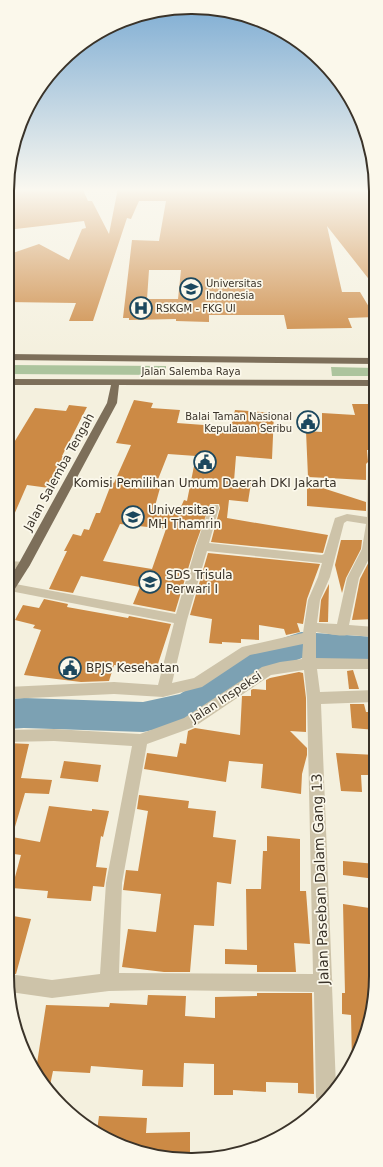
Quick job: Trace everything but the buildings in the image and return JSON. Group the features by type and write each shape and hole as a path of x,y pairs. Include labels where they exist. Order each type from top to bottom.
{"main road":[{"name":"Jalan Salemba Raya","path":"14,357 369,361"},
{"name":"Jalan Salemba Raya","path":"14,382 369,383"},
{"name":"Jalan Salemba Tengah","path":"14,582 112,403 115,392 115,382"}],"street":[{"path":"163,691 181,620 214,508"},
{"name":"Jalan Paseban Dalam Gang 13","path":"326,1092 324,983 314,698 309,662 310,635 314,600 324,577 339,521 342,518 352,517 369,521"},
{"path":"343,630 343,620 353,578 365,556 369,541"},
{"path":"202,546 320,559 329,556"},
{"path":"14,564 24,565"},
{"path":"14,591 181,620"},
{"path":"14,693 114,688 163,691 197,683 247,651 310,635 343,630 369,632"},
{"name":"Jalan Inspeksi","path":"14,736 54,735 140,740 188,723 267,670 281,666 309,662 369,664"},
{"path":"314,698 369,696"},
{"path":"110,982 114,883 140,740"},
{"path":"14,984 52,989 110,982 155,981 324,983"}],"green space":[{"path":"14,365 166,366 166,375 14,374"},
{"path":"331,367 369,368 369,376 332,376"}],"waterway":[{"path":"14,714 143,717 188,708 262,659 301,645 369,650"}],"place":[{"name":"Universitas Indonesia","path":"191,289"},
{"name":"RSKGM - FKG UI","path":"141,308"},
{"name":"Balai Taman Nasional Kepulauan Seribu","path":"308,422"},
{"name":"Komisi Pemilihan Umum Daerah DKI Jakarta","path":"205,462"},
{"name":"Universitas MH Thamrin","path":"133,517"},
{"name":"SDS Trisula Perwari I","path":"150,582"},
{"name":"BPJS Kesehatan","path":"70,668"}]}
